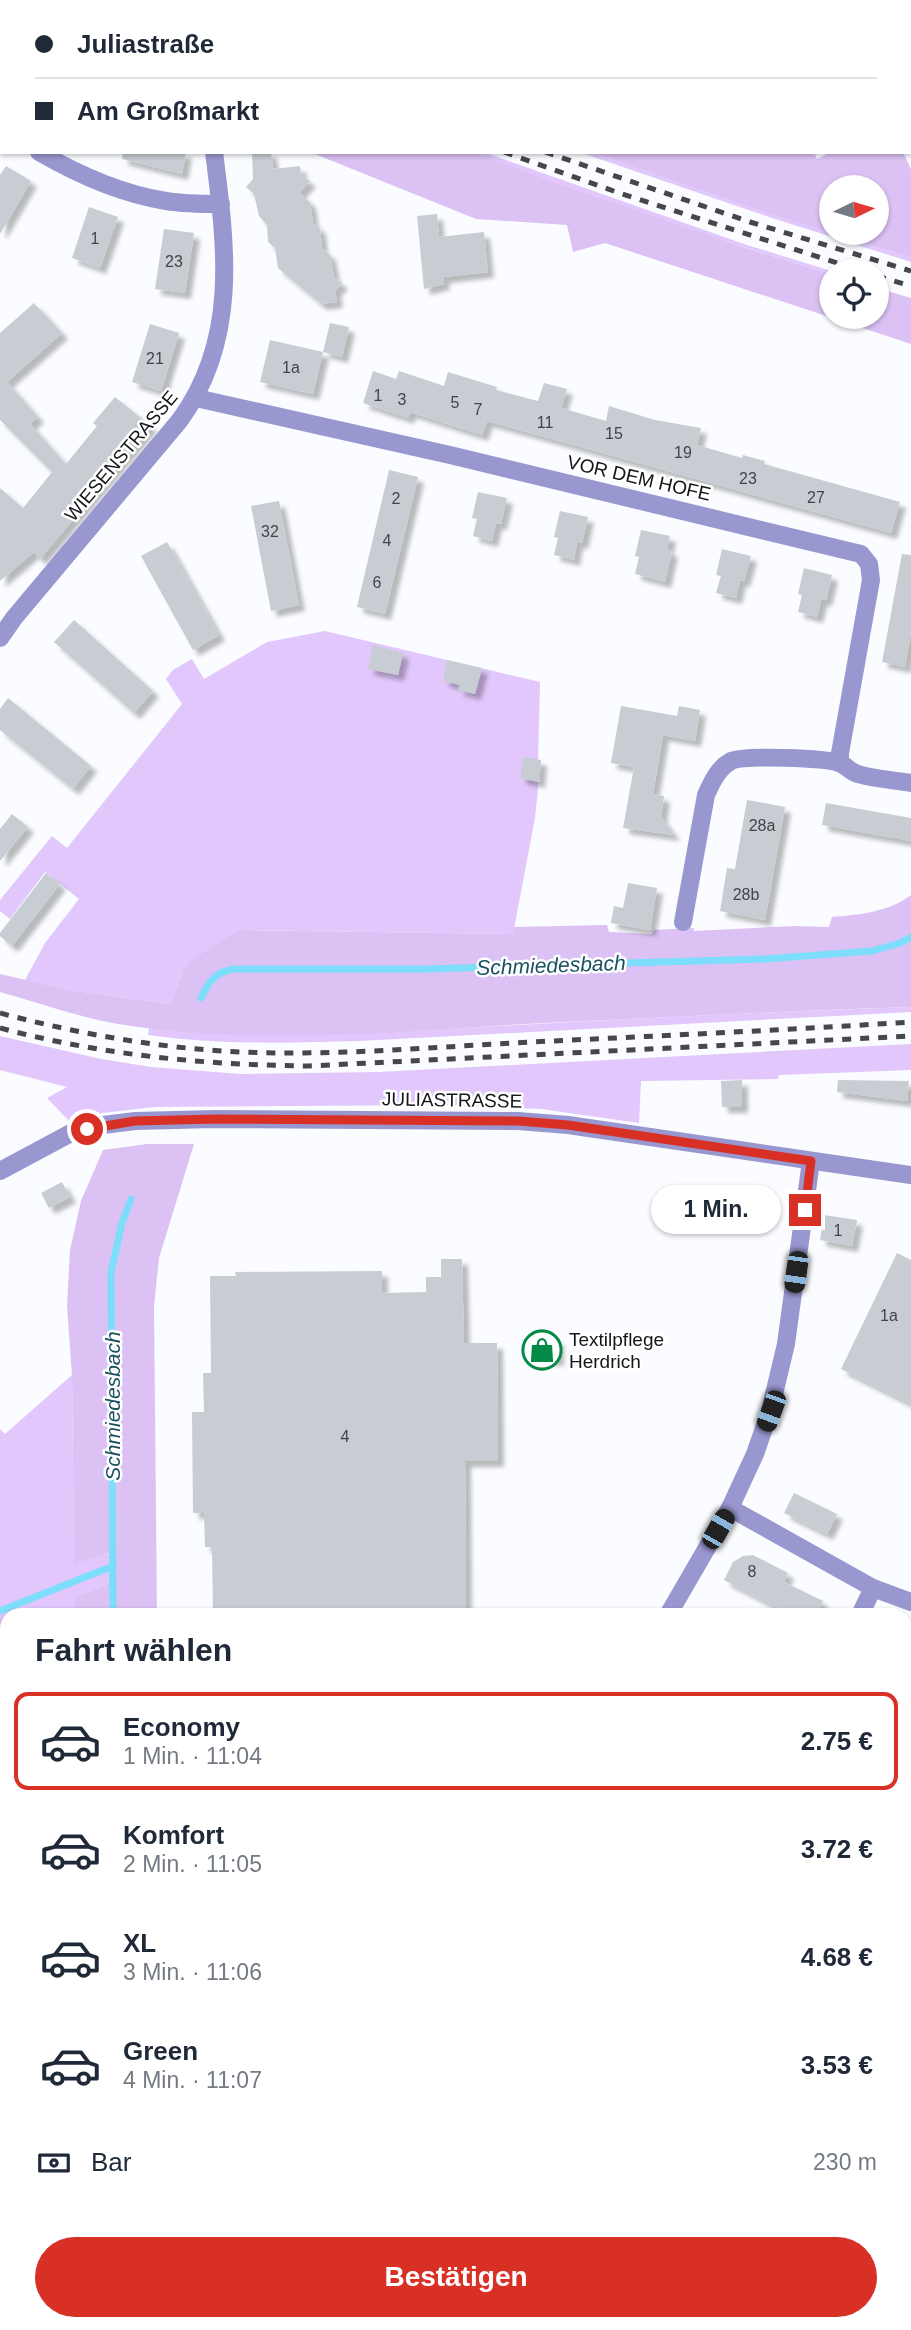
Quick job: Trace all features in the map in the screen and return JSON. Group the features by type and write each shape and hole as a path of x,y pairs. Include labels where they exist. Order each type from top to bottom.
{"street":[{"path":"43,154 66,167 109,184 166,201 220,204"},
{"name":"WIESENSTRASSE","path":"0,638 180,421 196,398 215,346 222,316 226,275 225,242 214,154"},
{"name":"VOR DEM HOFE","path":"196,398 438,452 861,554 869,564 871,580 840,763"},
{"path":"683,922 706,795 722,767 744,758 819,760 840,763 858,774 911,783"},
{"name":"JULIASTRASSE","path":"0,1171 71,1133 103,1125 135,1121 215,1119 518,1121 568,1125 911,1175"},
{"path":"672,1608 730,1508 771,1411 786,1344 811,1161"},
{"path":"730,1508 873,1588 911,1602"},
{"path":"863,1608 873,1588"}],"shaded area":[{"path":"315,154 479,154 555,183 819,270 819,314 605,243 573,252 567,225 476,219"},
{"path":"479,154 489,154 744,244 819,267 819,270 696,232 606,202"},
{"path":"585,154 596,154 819,229 819,233"},
{"path":"596,154 815,154 817,159 827,154 904,154 911,169 911,257 871,245 889,245 889,175 819,175 819,229"},
{"path":"857,245 872,245 911,257 911,262"},
{"path":"889,292 911,298 911,344 866,329 889,329"},
{"path":"325,631 540,682 538,760 541,760 535,818 513,934 238,930 182,973 170,1004 69,990 25,980 45,943 79,899 45,872 10,919 0,911 0,900 52,836 67,848 182,704 166,679 173,670 192,659 204,679 267,642"},
{"path":"911,895 911,1007 270,1036 169,1031 118,1024 73,1014 0,992 0,974 69,990 170,1004 189,962 238,930 513,934 514,927 607,925 609,932 652,934 654,930 694,928 694,931 829,927 832,917 883,909"},
{"path":"911,1007 911,1012 359,1041 227,1042 148,1035 149,1028 236,1034 323,1035"},
{"path":"0,1036 101,1059 151,1067 240,1074 379,1072 911,1044 911,1070 779,1075 778,1079 641,1081 639,1123 541,1109 444,1105 154,1107 103,1113 69,1121 47,1098 67,1087 0,1070"},
{"path":"147,1144 194,1144 159,1258 154,1306 157,1608 75,1608 74,1598 110,1583 109,1553 74,1564 72,1375 67,1306 70,1250 81,1201 103,1150"},
{"path":"72,1375 74,1563 110,1553 110,1583 75,1598 75,1608 0,1608 0,1429 5,1434"}],"building":[{"path":"123,154 186,154 182,174 122,159"},
{"path":"252,154 271,154 273,169 300,166 301,175 310,181 299,193 310,202 313,223 320,228 322,248 330,255 334,277 342,283 335,291 337,302 321,304 278,268 275,248 268,242 267,225 259,216 254,194 246,187 253,179"},
{"path":"6,166 31,181 0,234 0,175"},
{"path":"89,207 118,217 100,268 72,258"},
{"path":"437,214 439,237 484,232 488,272 443,277 444,284 424,289 417,216"},
{"path":"164,229 194,233 185,293 155,289"},
{"path":"34,303 62,333 7,382 38,417 30,424 66,464 97,426 93,423 115,397 151,426 40,559 34,552 0,581 0,488 23,508 52,472 0,420 0,333"},
{"path":"330,323 349,327 342,357 323,352"},
{"path":"150,324 179,333 161,391 132,382"},
{"path":"270,340 323,352 313,394 260,382"},
{"path":"373,371 396,379 399,371 444,386 448,372 497,387 496,390 538,401 544,383 567,389 561,408 606,421 609,406 655,420 701,428 697,445 742,458 743,455 765,461 764,464 900,502 891,533 487,421 482,435 410,412 408,418 363,403"},
{"path":"389,470 418,477 385,614 357,607"},
{"path":"478,492 507,498 501,524 496,523 492,541 473,536 477,519 472,518"},
{"path":"279,501 299,605 271,611 251,506"},
{"path":"560,511 588,517 582,543 577,542 574,560 554,555 558,538 554,537"},
{"path":"641,530 670,536 667,550 672,551 665,582 635,574 639,557 635,556"},
{"path":"167,542 219,635 193,650 141,556"},
{"path":"722,549 751,556 744,581 740,580 736,598 716,593 721,576 716,575"},
{"path":"902,554 911,555 911,632 905,667 882,662"},
{"path":"804,568 832,575 826,600 821,600 817,617 798,612 802,595 798,594"},
{"path":"74,620 153,691 134,713 54,642"},
{"path":"373,645 403,653 398,675 368,669"},
{"path":"447,660 482,668 475,694 458,690 460,685 443,681"},
{"path":"8,698 91,766 73,789 0,730 0,709"},
{"path":"621,706 677,716 679,706 700,710 695,741 663,735 653,794 664,796 661,817 674,835 623,828 634,767 611,763"},
{"path":"524,757 541,760 539,782 520,778"},
{"path":"747,800 785,807 765,920 720,911 727,868 735,869"},
{"path":"826,803 911,818 911,841 822,825"},
{"path":"12,814 28,827 0,861 0,829"},
{"path":"46,873 60,884 12,946 0,933"},
{"path":"628,883 657,888 650,930 611,923 614,906 623,908"},
{"path":"742,1080 742,1107 722,1107 721,1081"},
{"path":"838,1080 909,1081 907,1101 837,1092"},
{"path":"62,1182 70,1197 49,1208 41,1193"},
{"path":"824,1215 857,1220 852,1246 820,1240"},
{"path":"897,1253 911,1260 911,1404 841,1369"},
{"path":"441,1259 462,1259 464,1343 497,1343 498,1461 465,1461 466,1608 213,1608 212,1547 205,1547 204,1513 193,1513 192,1412 204,1412 203,1373 211,1373 210,1276 236,1276 235,1272 382,1271 382,1293 426,1292 426,1277 441,1277"},
{"path":"524,1339 558,1339 558,1360 524,1360"},
{"path":"794,1493 837,1514 827,1534 784,1513"},
{"path":"753,1555 788,1573 784,1582 823,1601 819,1608 778,1608 724,1580 733,1562 743,1556"}],"waterway":[{"name":"Schmiedesbach","path":"201,998 214,978 235,969 427,969 765,959 872,951 911,937"},
{"name":"Schmiedesbach","path":"113,1608 111,1272 122,1223 131,1199"},
{"path":"8,1608 113,1566"}],"railway":[{"path":"510,154 622,194 825,259"},
{"path":"551,154 750,222 911,271"},
{"path":"889,280 911,286"},
{"path":"0,1013 89,1034 149,1043 209,1050 276,1053 385,1050 911,1022"},
{"path":"0,1028 77,1045 153,1057 309,1066 911,1036"}],"place":[{"name":"Textilpflege Herdrich","path":"542,1350"}],"route":[{"path":"87,1129 135,1121 215,1119 518,1121 568,1125 811,1161 805,1210"}]}
